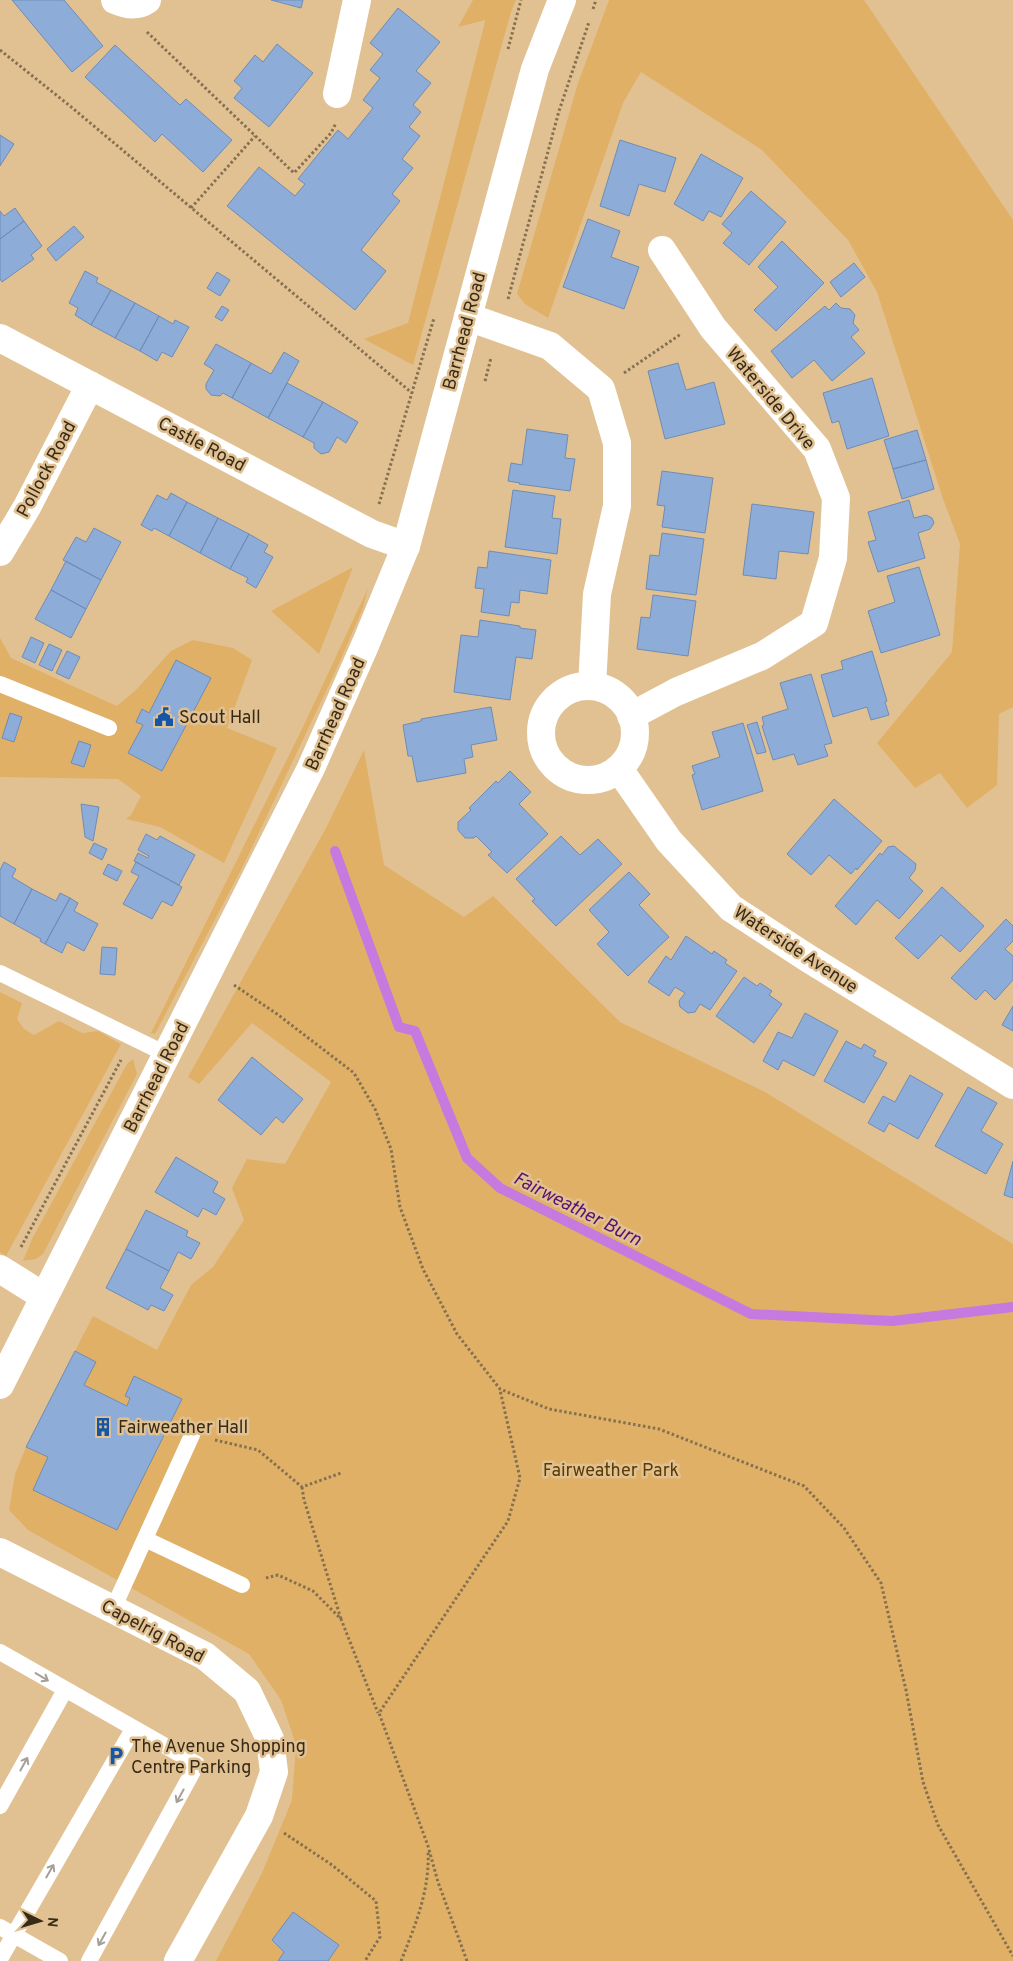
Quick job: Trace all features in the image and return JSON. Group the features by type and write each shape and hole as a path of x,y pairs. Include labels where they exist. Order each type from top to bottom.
{"street":[{"path":"337,94 357,0"},
{"name":"Barrhead Road","path":"0,1386 43,1296 168,1055 311,768 406,546 535,69 562,0"},
{"name":"Waterside Drive","path":"632,716 676,692 762,656 814,624 833,558 836,498 817,449 712,328 662,250"},
{"path":"468,317 550,346 601,389 617,443 617,506 597,594 592,686"},
{"name":"Castle Road","path":"0,338 372,534 406,546"},
{"name":"Pollock Road","path":"0,552 27,507 90,385"},
{"path":"592,686 618,697 627,708 632,716 635,733 633,746 628,759 619,769 606,777 591,781 575,780 561,773 550,762 542,748 540,733 543,718 551,704 562,694 576,688 592,686"},
{"name":"Waterside Avenue","path":"619,769 669,841 732,908 806,957 1013,1085"},
{"path":"3,1271 43,1296"},
{"name":"Capelrig Road","path":"0,1552 205,1656 247,1691 270,1739 274,1772 259,1816 178,1961"}],"lane":[{"path":"0,684 109,728"},
{"path":"0,973 168,1055"},
{"path":"112,1609 192,1435"},
{"path":"145,1539 242,1585"},
{"path":"0,1652 133,1729 198,1764 89,1961"},
{"path":"0,1806 65,1690"},
{"path":"0,1959 7,1931 133,1729"},
{"path":"7,1931 60,1961"}],"path":[{"path":"132,2 148,34 294,173 330,133 346,104 337,94"},
{"path":"0,50 70,106 412,393"},
{"path":"191,208 255,136"},
{"path":"601,389 680,334 712,328"},
{"path":"211,970 277,1014 354,1073 375,1109 391,1149 400,1207 423,1269 457,1334 500,1390 520,1478 508,1521 379,1713"},
{"path":"3,1271 133,1038"},
{"path":"500,1390 549,1409 659,1429 804,1486 844,1528 881,1583 906,1690 923,1782 938,1824 1013,1956"},
{"path":"192,1435 258,1450 302,1487 304,1500 341,1619 379,1713 428,1846 438,1882 467,1961"},
{"path":"302,1487 341,1472"},
{"path":"242,1585 278,1575 313,1591 341,1619"},
{"path":"259,1816 332,1865 376,1901 380,1937 365,1961"},
{"path":"402,1961 417,1920 429,1872 428,1846"}],"green space":[{"path":"473,0 516,0 511,12 413,365 364,339 408,323 484,26 485,20 458,27"},
{"path":"609,0 864,0 1013,220 1013,707 999,714 997,785 967,808 940,773 915,788 877,743 952,652 960,544 943,499 877,292 848,240 762,150 641,72 623,103 548,318 525,304 517,294 578,83"},
{"path":"353,567 319,654 271,611"},
{"path":"368,588 363,608 336,670 244,864 155,1034 151,1033 303,727"},
{"path":"0,638 11,658 117,706 137,689 171,651 193,640 233,648 252,660 227,728 277,748 224,863 160,827 126,819 131,815 141,796 118,779 0,777"},
{"name":"Fairweather Park","path":"364,750 384,865 464,917 493,896 620,1022 765,1092 1013,1244 1013,1961 216,1961 262,1873 292,1800 296,1745 281,1700 249,1654 28,1530 9,1510 15,1474 26,1447 93,1316 157,1350 191,1285 213,1267 244,1220 232,1188 247,1159 285,1164 331,1082 252,1023 199,1084 188,1077 326,828"},
{"path":"0,992 22,1003 17,1019 24,1029 34,1035 59,1021 82,1033 98,1031 121,1044 6,1256 0,1252"},
{"path":"133,1059 137,1074 43,1254 36,1259 23,1261 32,1239 127,1064"}],"building":[{"path":"12,0 64,0 103,46 72,72"},
{"path":"271,0 303,0 301,8"},
{"path":"398,8 440,42 416,71 431,83 413,105 421,112 409,127 420,136 402,159 413,168 392,194 400,201 361,250 386,271 355,310 227,206 259,167 295,196 305,184 298,179 338,130 348,139 373,108 363,100 380,78 370,70 383,54 370,43"},
{"path":"277,44 313,73 269,127 234,98 242,88 234,81 255,55 263,62"},
{"path":"115,45 180,105 186,99 232,140 203,172 162,134 155,142 85,77"},
{"path":"0,135 14,144 0,166"},
{"path":"620,140 676,158 665,192 639,184 629,216 600,206"},
{"path":"701,154 743,178 721,217 709,211 703,221 674,204"},
{"path":"751,191 786,222 749,265 723,243 732,233 722,224"},
{"path":"15,208 24,221 0,239 0,211 4,216"},
{"path":"588,219 620,231 611,257 639,267 624,309 563,287"},
{"path":"24,221 42,246 31,255 34,259 2,282 0,279 0,239"},
{"path":"74,226 84,237 56,261 47,249"},
{"path":"782,241 824,283 776,331 754,310 778,287 758,267"},
{"path":"854,263 865,277 841,297 830,282"},
{"path":"85,271 98,278 96,282 111,290 91,325 75,315 78,308 69,303"},
{"path":"217,272 230,280 220,296 207,288"},
{"path":"111,290 135,303 115,338 91,325"},
{"path":"135,303 159,316 140,351 115,338"},
{"path":"836,303 841,308 850,309 855,315 853,323 859,330 851,337 865,353 832,381 814,360 792,378 771,351 825,306 829,310"},
{"path":"222,306 229,310 222,321 215,317"},
{"path":"159,316 173,324 175,320 189,327 172,357 162,352 157,361 140,351"},
{"path":"216,344 251,363 232,398 223,393 220,396 211,395 206,389 206,384 214,370 204,364"},
{"path":"284,352 299,361 268,418 232,398 251,363 271,374"},
{"path":"678,363 686,390 714,382 725,424 665,439 648,371"},
{"path":"872,378 889,436 847,449 839,421 832,423 823,393"},
{"path":"287,383 323,402 303,437 268,418"},
{"path":"323,402 358,422 346,443 337,437 329,452 321,454 314,448 314,443 303,437"},
{"path":"527,429 568,435 565,458 575,459 570,491 508,481 511,463 522,465"},
{"path":"917,430 926,460 893,469 884,440"},
{"path":"926,460 934,489 902,499 893,469"},
{"path":"662,471 713,478 705,533 662,527 665,506 657,505"},
{"path":"513,490 555,496 552,518 561,519 557,554 505,547"},
{"path":"171,493 187,502 169,536 154,528 152,531 141,525 157,495 167,500"},
{"path":"909,500 914,518 926,515 932,518 934,523 930,529 918,533 925,558 878,572 868,542 876,540 868,512"},
{"path":"187,502 218,518 200,553 169,536"},
{"path":"752,504 814,512 808,554 779,551 776,579 743,575"},
{"path":"218,518 249,534 230,569 200,553"},
{"path":"94,528 121,542 101,580 63,560 76,537 86,542"},
{"path":"662,533 704,539 696,595 646,589 650,555 659,556"},
{"path":"249,534 268,545 264,552 273,557 256,588 246,582 248,578 230,569"},
{"path":"489,551 551,560 547,594 520,590 519,603 511,602 509,616 481,612 484,589 475,588 478,567 487,568"},
{"path":"66,561 101,580 86,609 51,590"},
{"path":"919,567 940,635 881,653 868,611 895,602 887,576"},
{"path":"51,590 86,609 71,638 35,619"},
{"path":"653,595 696,601 688,656 637,649 641,617 650,618"},
{"path":"480,620 536,630 532,659 516,657 510,700 454,692 461,635 478,637"},
{"path":"31,637 44,643 35,663 22,657"},
{"path":"49,644 62,650 52,671 39,665"},
{"path":"67,651 80,657 69,679 56,673"},
{"path":"872,651 887,701 885,702 889,715 871,720 867,707 833,717 821,675 843,669 841,661"},
{"name":"Scout Hall","path":"176,660 211,678 162,771 128,753 143,725 136,722 142,709 149,713"},
{"path":"811,674 832,743 824,745 828,756 798,765 794,754 773,760 762,726 764,725 762,717 788,709 780,683"},
{"path":"491,707 497,740 471,745 473,757 464,759 466,773 417,782 412,756 408,756 403,725 421,721 421,719"},
{"path":"10,713 22,717 14,742 2,738"},
{"path":"757,722 766,752 757,754 747,725"},
{"path":"743,723 763,791 702,810 692,775 695,774 692,766 720,757 712,732"},
{"path":"79,741 91,745 84,767 71,763"},
{"path":"510,771 531,792 519,804 548,834 507,873 488,855 492,852 476,836 474,838 465,838 458,830 458,822 496,781 498,783"},
{"path":"834,799 882,841 857,870 856,868 851,874 829,855 811,875 787,854"},
{"path":"81,804 99,807 93,841 85,837"},
{"path":"146,834 157,840 160,836 195,855 179,885 134,861 138,853 148,858 149,856 138,850"},
{"path":"561,836 580,855 598,839 622,864 556,926 532,901 535,899 516,879"},
{"path":"94,843 107,849 102,860 89,853"},
{"path":"894,846 916,864 915,870 909,878 923,891 899,919 877,900 856,925 835,906 880,853 882,855 888,847"},
{"path":"4,862 16,869 12,877 32,889 14,924 0,916 0,870"},
{"path":"136,862 182,887 172,906 162,901 152,919 123,904 139,876 131,872"},
{"path":"108,864 122,871 117,881 103,874"},
{"path":"629,872 650,894 639,905 669,937 628,976 597,944 609,932 589,910"},
{"path":"942,887 984,926 960,952 941,935 918,959 895,938"},
{"path":"32,889 56,901 60,893 70,898 45,944 40,941 41,939 14,924"},
{"path":"70,898 78,903 74,911 98,924 84,951 67,942 62,953 45,944"},
{"path":"1006,919 1013,926 1013,941 1005,949 1013,956 1013,980 995,1000 985,990 976,1000 951,978"},
{"path":"686,936 712,954 714,951 727,960 725,963 737,971 710,1010 700,1004 695,1012 688,1013 680,1007 679,1001 685,993 675,987 669,996 648,982 666,956 671,960"},
{"path":"102,947 117,948 115,975 100,974"},
{"path":"744,977 757,986 760,983 772,991 769,995 782,1004 754,1043 716,1016"},
{"path":"1013,1006 1013,1031 1002,1025"},
{"path":"805,1013 838,1031 814,1076 783,1060 778,1070 763,1061 778,1032 792,1038"},
{"path":"846,1041 861,1049 864,1044 876,1051 873,1056 887,1063 864,1103 824,1081"},
{"path":"252,1057 303,1099 283,1123 276,1117 261,1135 218,1100"},
{"path":"910,1075 943,1094 918,1139 889,1123 884,1132 868,1123 883,1096 895,1102"},
{"path":"968,1087 997,1103 981,1131 1003,1144 986,1174 935,1146"},
{"path":"176,1157 218,1182 213,1192 225,1199 216,1215 203,1208 198,1217 155,1192"},
{"path":"1013,1161 1013,1198 1004,1195"},
{"path":"146,1210 188,1231 186,1236 200,1243 191,1259 178,1252 169,1271 126,1249"},
{"path":"126,1249 169,1271 160,1288 173,1295 164,1311 151,1305 148,1310 106,1288"},
{"name":"Fairweather Hall","path":"75,1351 96,1362 84,1385 127,1406 130,1398 125,1396 134,1376 182,1399 117,1530 33,1490 48,1457 26,1447"},
{"path":"293,1912 339,1945 328,1961 278,1961 284,1952 272,1940"}],"waterway":[{"name":"Fairweather Burn","path":"335,851 399,1027 415,1031 467,1158 500,1188 751,1314 892,1321 1013,1307"}],"place":[{"name":"Scout Hall","path":"164,717"},
{"name":"Fairweather Hall","path":"103,1427"},
{"name":"The Avenue Shopping Centre Parking","path":"116,1756"}]}
